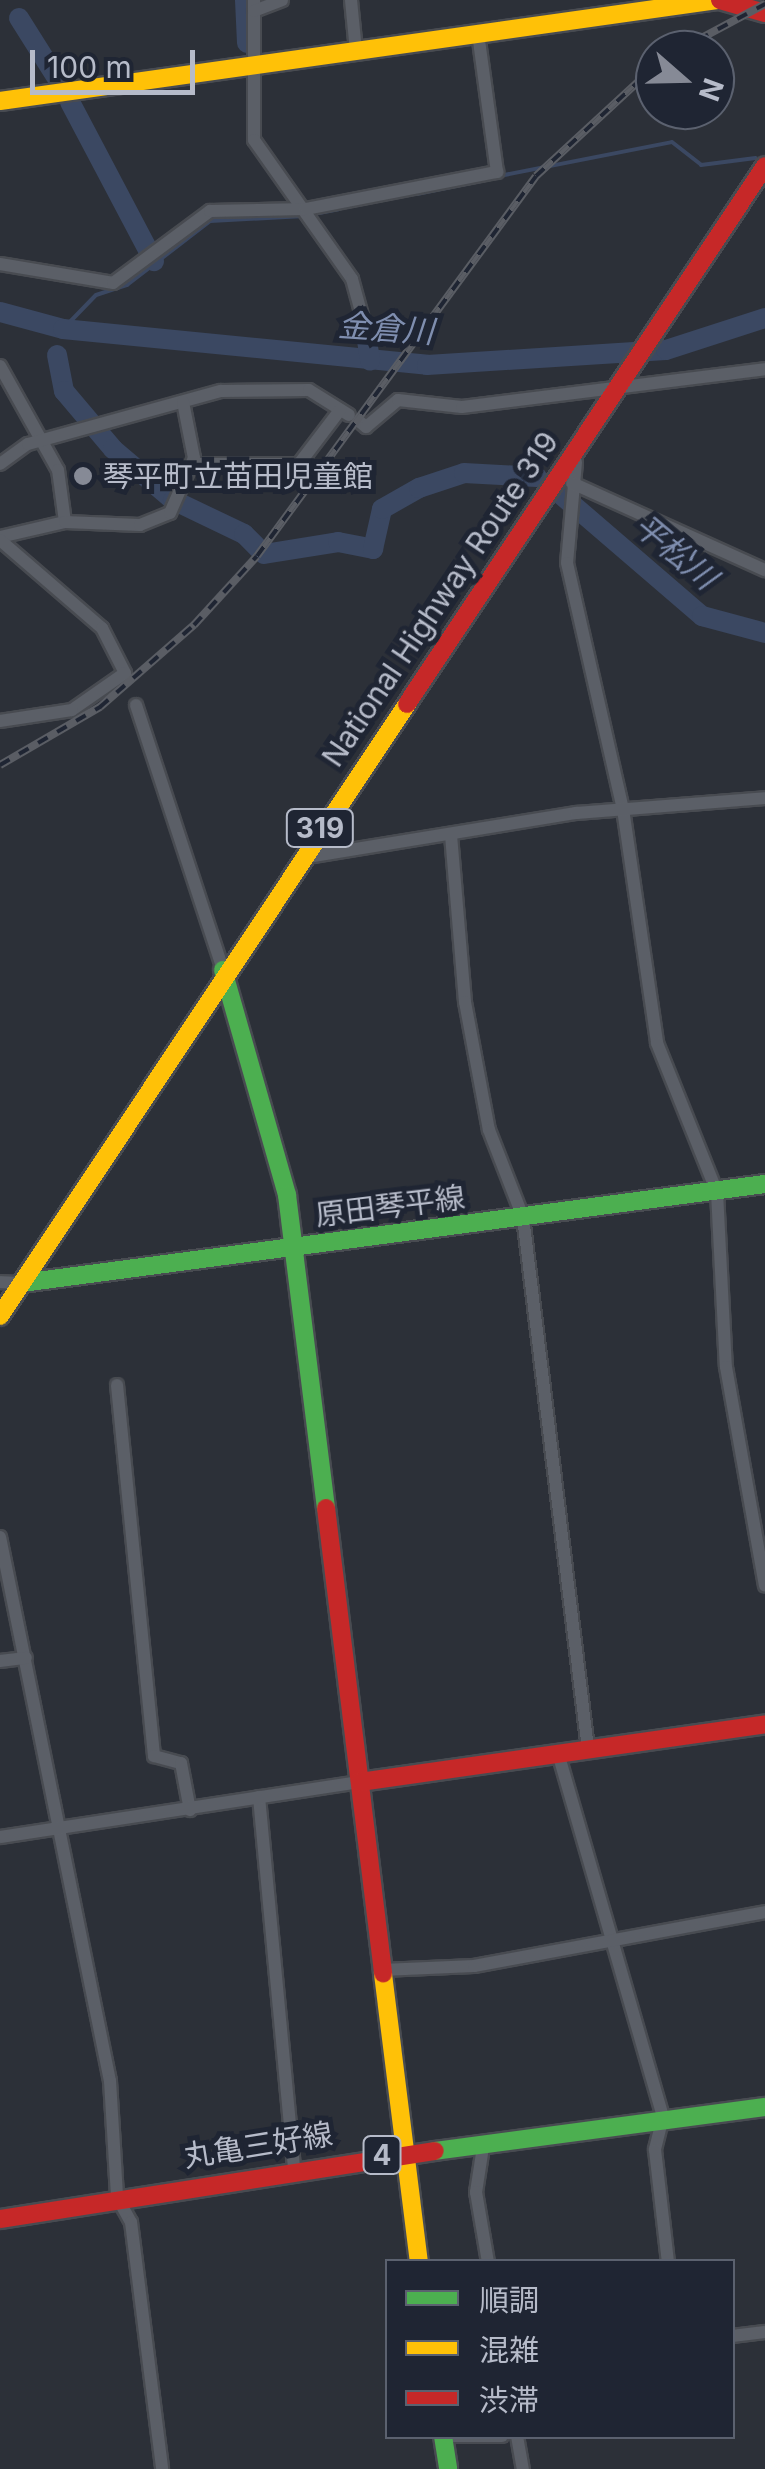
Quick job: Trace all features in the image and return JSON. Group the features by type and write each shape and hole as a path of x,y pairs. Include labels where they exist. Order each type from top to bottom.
{"main road":[{"path":"0,101 692,2 720,0 765,13"},
{"name":"National Highway Route 319","path":"0,1316 614,382 765,166"},
{"path":"224,970 266,1094 292,1246 419,2259"},
{"name":"原田琴平線","path":"22,1283 765,1184"},
{"path":"360,1782 765,1724"},
{"name":"丸亀三好線","path":"0,2219 294,2166 482,2148 663,2117 765,2107"},
{"path":"443,2439 448,2469"}],"street":[{"path":"282,0 254,6 249,66 254,140 352,279 364,323"},
{"path":"352,0 356,51"},
{"path":"0,264 113,283 210,211 306,209 497,172 478,34"},
{"path":"0,366 46,440 65,522"},
{"path":"0,464 46,440 183,402 274,388 310,390 366,427 398,400 462,407 614,382 765,369"},
{"path":"0,538 65,522 159,519 182,496 193,464 183,402"},
{"path":"193,464 300,464 350,415"},
{"path":"579,440 572,484 568,563 623,809 657,1044 717,1192 726,1367 765,1586"},
{"path":"572,484 765,570"},
{"path":"0,538 102,628 125,673 72,710 0,720"},
{"path":"136,706 224,970"},
{"path":"300,858 623,809 765,798"},
{"path":"451,835 452,934 468,1020 489,1130 523,1217 588,1749"},
{"path":"0,1282 22,1283"},
{"path":"117,1384 154,1756 181,1764 190,1810"},
{"path":"0,1537 65,1829 110,2080 118,2197 131,2222 162,2469"},
{"path":"0,1661 26,1658"},
{"path":"558,1753 599,1876 608,1942 663,2117 654,2150 668,2259"},
{"path":"0,1837 360,1782"},
{"path":"259,1797 294,2166"},
{"path":"382,1970 474,1966 765,1912"},
{"path":"482,2148 476,2192 487,2259"},
{"path":"735,2336 765,2332"},
{"path":"518,2439 523,2469"}],"waterway":[{"path":"245,0 247,43"},
{"path":"19,18 58,80"},
{"path":"70,102 154,261"},
{"path":"499,176 672,142 701,165 756,158"},
{"path":"417,194 490,179"},
{"path":"314,214 339,209"},
{"path":"63,329 96,295 127,285 210,221 304,216"},
{"name":"金倉川","path":"0,312 63,329 427,365 666,350 765,318"},
{"path":"365,328 370,361"},
{"name":"平松川","path":"57,355 64,391 113,449 173,500 244,534 264,554 338,542 373,549 382,509 419,488 464,473 537,477"},
{"name":"平松川","path":"559,493 702,616 765,633"}],"railway":[{"path":"716,30 765,4"},
{"path":"0,765 100,707 194,625 257,556 536,176 635,84"}],"traffic: fast":[{"path":"223,970 287,1195 326,1508"},
{"path":"22,1283 765,1184"},
{"path":"435,2151 765,2107"},
{"path":"443,2439 448,2469"}],"traffic: slow":[{"path":"0,101 719,0"},
{"path":"0,1316 407,704"},
{"path":"383,1974 419,2259"}],"traffic: jam":[{"path":"720,0 765,13"},
{"path":"407,704 765,166"},
{"path":"326,1508 383,1974"},
{"path":"360,1782 765,1724"},
{"path":"0,2219 435,2151"}],"place":[{"name":"琴平町立苗田児童館","path":"83,476"}]}
